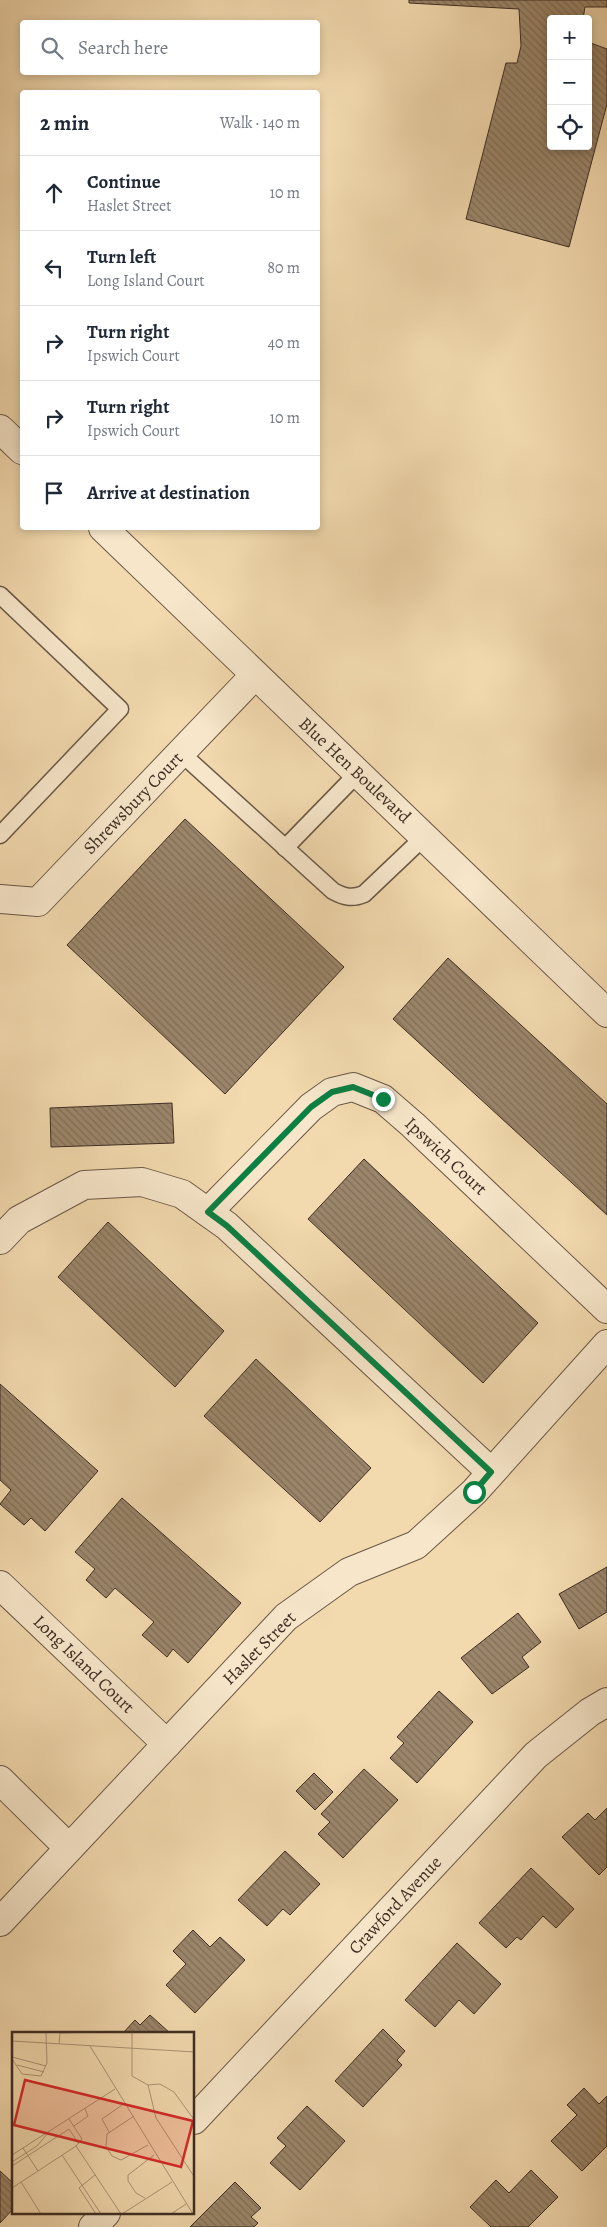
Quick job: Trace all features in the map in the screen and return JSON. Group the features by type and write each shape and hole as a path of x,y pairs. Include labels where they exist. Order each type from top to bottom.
{"street":[{"path":"0,429 20,448"},
{"path":"0,445 20,458"},
{"name":"Blue Hen Boulevard","path":"105,530 607,1013"},
{"name":"Shrewsbury Court","path":"0,900 38,902 255,675"},
{"name":"Ipswich Court","path":"208,1212 311,1107 332,1092 353,1087 383,1099 414,1125 607,1309"},
{"path":"0,1240 19,1220 84,1185 142,1182 182,1194 227,1226 491,1472"},
{"name":"Haslet Street","path":"0,1922 286,1617 349,1572 416,1545 474,1492 607,1344"},
{"name":"Long Island Court","path":"0,1585 167,1744"},
{"name":"Crawford Avenue","path":"195,2119 536,1755 590,1712 607,1702"},
{"path":"0,1780 69,1848"},
{"path":"93,2227 105,2214"}],"lane":[{"path":"0,595 120,708 0,835"},
{"path":"181,753 332,891 342,896 354,898 364,894 425,836"},
{"path":"285,848 358,773"}],"building":[{"path":"409,0 607,0 607,7 585,7 584,15 547,15 547,150 592,150 592,43 607,49 607,104 569,247 466,219 506,63 517,63 521,46 519,9 409,3"},
{"path":"185,819 344,967 225,1094 67,945"},
{"path":"448,958 607,1104 607,1215 393,1019"},
{"path":"172,1103 174,1143 51,1147 50,1108"},
{"path":"364,1159 538,1323 483,1383 308,1219"},
{"path":"108,1222 224,1331 175,1387 58,1277"},
{"path":"256,1359 371,1468 320,1522 204,1416"},
{"path":"0,1384 98,1471 45,1531 31,1518 24,1525 0,1504 11,1490 0,1480"},
{"path":"122,1498 241,1603 188,1663 173,1649 167,1657 142,1635 154,1622 115,1588 106,1598 86,1580 95,1569 75,1552"},
{"path":"607,1567 607,1612 579,1629 559,1594"},
{"path":"518,1613 541,1642 522,1657 529,1667 492,1694 461,1658"},
{"path":"439,1691 473,1722 417,1783 390,1758 404,1743 397,1737"},
{"path":"364,1769 398,1800 343,1858 318,1834 330,1822 321,1814"},
{"path":"314,1773 333,1792 315,1810 296,1791"},
{"path":"607,1808 607,1867 599,1875 562,1837 588,1813 595,1820"},
{"path":"285,1851 320,1884 290,1915 283,1909 267,1926 238,1900"},
{"path":"531,1868 574,1909 556,1928 543,1916 521,1940 517,1937 506,1948 479,1923"},
{"path":"193,1930 210,1947 220,1937 245,1960 195,2013 166,1985 186,1964 173,1951"},
{"path":"457,1943 501,1984 474,2014 459,2000 435,2027 405,2000"},
{"path":"150,2015 169,2032 124,2032 135,2020 140,2025"},
{"path":"383,2029 405,2051 397,2060 402,2065 363,2107 335,2081"},
{"path":"584,2088 599,2104 607,2096 607,2146 582,2171 551,2141 577,2115 567,2105"},
{"path":"307,2106 345,2141 300,2190 270,2163 286,2146 277,2138"},
{"path":"531,2170 558,2197 528,2227 491,2227 470,2207 496,2180 509,2193"},
{"path":"0,2171 12,2182 12,2210 0,2223"},
{"path":"235,2182 261,2208 251,2217 258,2223 254,2227 190,2227"}],"route":[{"path":"383,1099 353,1087 332,1092 311,1107 208,1212 227,1226 491,1472 474,1492"}]}
